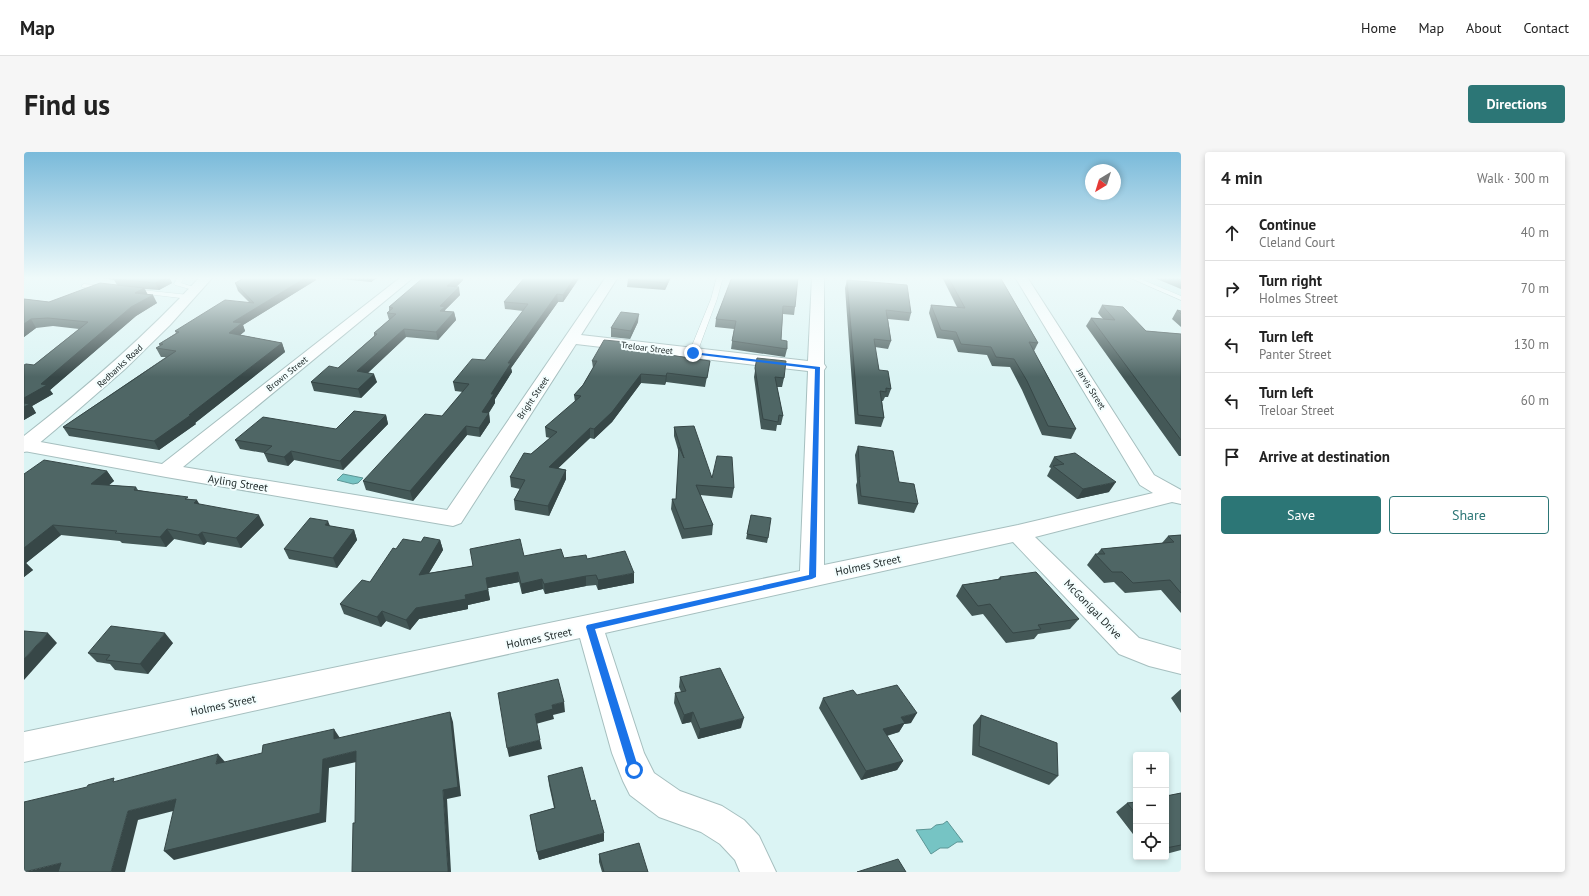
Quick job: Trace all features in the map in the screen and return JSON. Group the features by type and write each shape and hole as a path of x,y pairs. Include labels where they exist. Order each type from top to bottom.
{"street":[{"name":"Redbanks Road","path":"24,446 118,368 175,311"},
{"name":"Brown Street","path":"166,471 366,311"},
{"name":"Bright Street","path":"453,518 590,311"},
{"path":"812,577 818,367 818,311"},
{"name":"Jarvis Street","path":"1042,311 1147,480 1176,496"},
{"name":"Treloar Street","path":"572,339 818,367"},
{"name":"Ayling Street","path":"24,446 453,518"},
{"name":"Holmes Street","path":"24,747 590,627 812,577 1018,533 1162,498 1176,496"},
{"name":"McGonigal Drive","path":"1018,533 1130,646 1149,654 1181,662"},
{"path":"590,627 628,753 634,770 642,784 671,805 710,818 732,832 747,848 758,872"}],"lane":[{"path":"693,353 709,311"}],"water":[{"path":"343,474 363,478 358,483 353,484 337,480"},
{"path":"947,821 963,842 957,842 948,848 940,848 931,854 916,830 931,829 936,825 943,824"}],"building":[{"path":"24,311 127,311 41,384 47,385 24,398 24,365 34,365 88,322 48,318 31,319 24,324"},
{"path":"208,311 252,311 233,322 242,323 229,333 282,343 189,415 191,415 154,441 63,427 176,351 156,348 163,344 159,344 179,332 175,331"},
{"path":"390,311 454,312 436,332 404,329 357,371 374,374 358,389 311,382 329,366 338,368 377,334 374,333 396,314 387,313"},
{"path":"523,311 545,311 508,363 511,363 491,394 494,394 482,412 489,413 479,428 466,426 410,491 363,481 425,414 442,416 469,384 453,382 472,359 485,360"},
{"path":"719,311 783,311 781,340 787,341 787,349 732,341 736,321 716,319"},
{"path":"849,311 886,311 891,341 874,339 879,370 888,371 891,389 886,388 886,392 880,391 884,418 858,415"},
{"path":"891,311 911,311 911,313"},
{"path":"933,311 1019,311 1038,343 1029,342 1076,429 1048,426 1027,381 1014,359 996,357 991,347 961,344 956,332 941,330"},
{"path":"1107,311 1126,311 1146,331 1181,334 1181,440 1091,318 1115,320"},
{"path":"621,312 639,314 631,331 611,328"},
{"path":"604,340 625,342 622,348 710,361 707,378 667,373 666,376 641,374 612,412 594,429 590,428 549,467 566,470 548,506 514,500 525,480 510,477 524,453 531,454 557,432 545,427 581,396 574,395 583,385 597,361 592,361"},
{"path":"757,358 786,361 784,378 775,377 783,416 779,415 778,422 763,419 755,368"},
{"path":"24,403 30,404 24,407"},
{"path":"354,411 386,415 340,461 291,451 284,457 264,453 272,446 235,440 263,417 336,429"},
{"path":"694,426 712,478 717,456 732,457 734,488 696,485 713,525 684,529 672,499 676,499 679,447 684,458 674,427"},
{"path":"858,446 893,451 899,482 914,484 918,504 861,496"},
{"path":"1075,453 1116,482 1083,489 1053,466 1064,464 1054,457"},
{"path":"44,460 107,471 91,484 136,487 134,490 188,497 185,499 197,500 194,503 259,515 236,538 202,532 198,535 167,529 160,537 53,525 24,548 24,474"},
{"path":"751,515 771,518 768,538 747,534"},
{"path":"310,518 328,521 325,525 354,530 333,558 284,549"},
{"path":"1181,535 1181,593 1170,580 1133,583 1122,572 1112,572 1095,554 1105,554 1101,549 1174,542 1168,536"},
{"path":"424,537 440,540 419,575 473,566 470,549 520,539 524,556 561,549 564,558 586,555 587,559 625,551 634,573 598,580 596,575 586,576 544,584 542,579 521,584 518,572 486,578 488,590 465,595 466,599 416,608 406,620 382,611 377,617 340,604 362,580 370,582 393,548 396,549 403,539 421,542"},
{"path":"1036,572 1079,619 1038,625 1041,629 1013,633 990,604 978,606 962,585 1001,579 1000,577"},
{"path":"111,626 165,633 140,664 106,660 110,655 88,653"},
{"path":"24,631 48,633 24,659"},
{"path":"720,668 744,718 700,729 693,712 684,715 675,693 686,691 680,677"},
{"path":"558,679 564,702 552,705 553,709 535,714 540,740 507,748 498,693"},
{"path":"897,685 917,713 901,717 905,723 883,729 903,761 866,771 823,698 853,690 857,695"},
{"path":"450,712 458,787 443,790 448,872 352,872 353,823 355,823 356,751 323,759 320,813 164,851 176,799 128,811 111,872 58,872 61,863 24,872 24,802 87,787 88,785 114,778 113,782 218,754 216,764 262,753 263,745 334,729 334,739"},
{"path":"981,715 1057,743 1058,776 979,746"},
{"path":"582,767 591,801 595,800 604,833 537,852 530,815 555,808 548,776"},
{"path":"1181,793 1181,845 1169,847 1169,824 1169,795"},
{"path":"1133,802 1133,810 1127,803"},
{"path":"639,843 648,872 604,872 599,854"},
{"path":"898,859 906,872 857,872"}],"route":[{"path":"634,770 590,627 812,577 818,367 693,353"}]}
